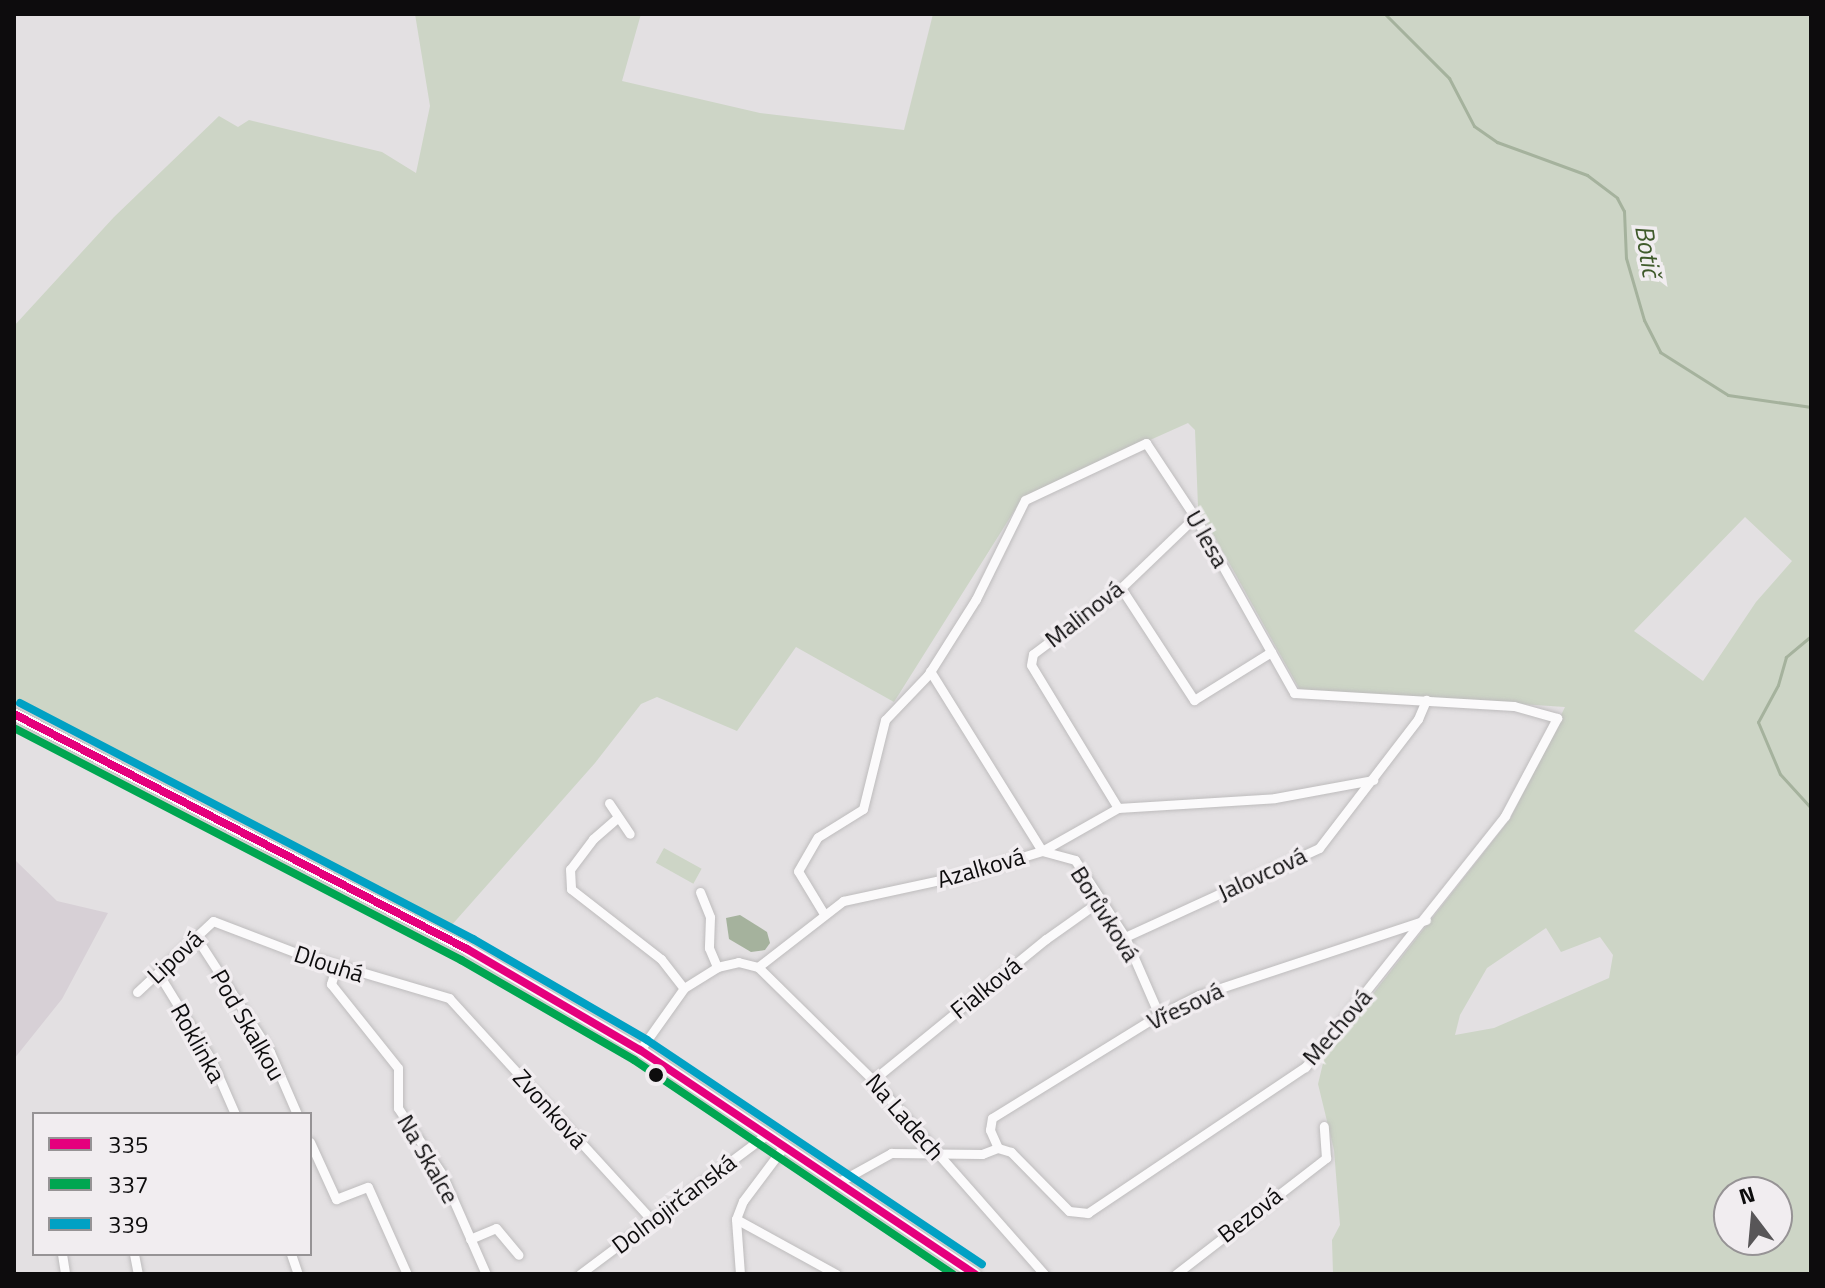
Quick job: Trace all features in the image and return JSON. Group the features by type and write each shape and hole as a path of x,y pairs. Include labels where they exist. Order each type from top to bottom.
{"main road":[{"path":"14,714 279,847 640,1050 975,1274"}],"street":[{"name":"U lesa","path":"930,671 976,599 1025,500 1146,443 1195,517 1294,693 1514,706 1557,718"},
{"name":"Malinová","path":"1118,808 1031,665 1033,654 1121,588 1195,517"},
{"path":"1121,588 1194,700 1271,652"},
{"path":"824,914 798,871 818,837 863,809 885,720 930,671"},
{"name":"Borůvková","path":"930,671 1042,851 1075,860 1125,937 1159,1015"},
{"name":"Jalovcová","path":"1125,937 1319,848 1418,719 1426,700"},
{"name":"Mechová","path":"998,1148 1011,1152 1069,1211 1088,1213 1305,1067 1426,920 1505,816 1557,718"},
{"name":"Azalková","path":"758,967 843,901 959,876 1042,851 1118,808 1275,798 1373,780"},
{"path":"609,803 630,834"},
{"path":"617,818 593,839 570,869 571,889 661,959 684,988"},
{"path":"700,892 710,917 709,948 717,967"},
{"name":"Fialková","path":"873,1080 1046,939 1101,900"},
{"name":"Vřesová","path":"998,1148 990,1130 992,1118 1159,1015 1199,995 1426,920"},
{"name":"Lipová","path":"137,992 213,921"},
{"name":"Dlouhá","path":"213,921 337,965 449,998"},
{"name":"Pod Skalkou","path":"196,937 270,1052 296,1112"},
{"path":"640,1050 684,988 717,967 738,962 758,967"},
{"name":"Na Skalce","path":"337,965 331,984 398,1068 398,1108 442,1174 486,1274"},
{"name":"Na Ladech","path":"758,967 873,1080 1044,1274"},
{"name":"Roklinka","path":"158,973 211,1059 234,1112"},
{"name":"Zvonková","path":"449,998 652,1220"},
{"name":"Bezová","path":"1176,1274 1326,1158 1324,1126"},
{"name":"Dolnojirčanská","path":"580,1274 767,1134"},
{"path":"740,1274 736,1219 743,1201 785,1145"},
{"path":"312,1146 336,1199 368,1187 407,1274"},
{"path":"839,1182 891,1153 935,1150 982,1154 998,1148"},
{"path":"736,1219 836,1274"},
{"path":"470,1239 496,1228 519,1255"}],"shaded area":[{"path":"415,14 641,14 622,81 760,113 904,130 933,14 1811,14 1811,1274 1333,1274 1332,1240 1340,1225 1334,1150 1318,1084 1325,1055 1510,819 1565,707 1300,690 1198,507 1195,430 1188,423 1023,497 894,702 796,647 737,731 657,697 641,704 595,763 450,927 14,701 14,326 114,217 219,116 238,127 249,120 382,152 416,173 430,106","holes":["1745,517 1792,561 1756,602 1703,681 1634,631","1546,928 1561,952 1600,937 1613,955 1609,978 1494,1028 1455,1035 1460,1015 1487,968"]},
{"path":"664,848 702,869 693,884 656,863"},
{"path":"14,859 57,901 108,913 62,999 14,1059"},
{"path":"740,915 767,932 770,943 765,950 751,952 729,939 726,918"}],"waterway":[{"name":"Botič","path":"1385,14 1449,78 1474,126 1497,142 1587,175 1617,198 1624,211 1626,258 1644,320 1660,352 1728,395 1811,407"},
{"path":"1811,636 1786,657 1778,685 1758,722 1780,774 1811,808"}],"transit line":[{"name":"339","path":"20,703 473,939 647,1040 982,1264"},
{"name":"335","path":"14,714 467,949 640,1050 975,1274"},
{"name":"337","path":"14,728 461,960 634,1060 953,1274"}]}
